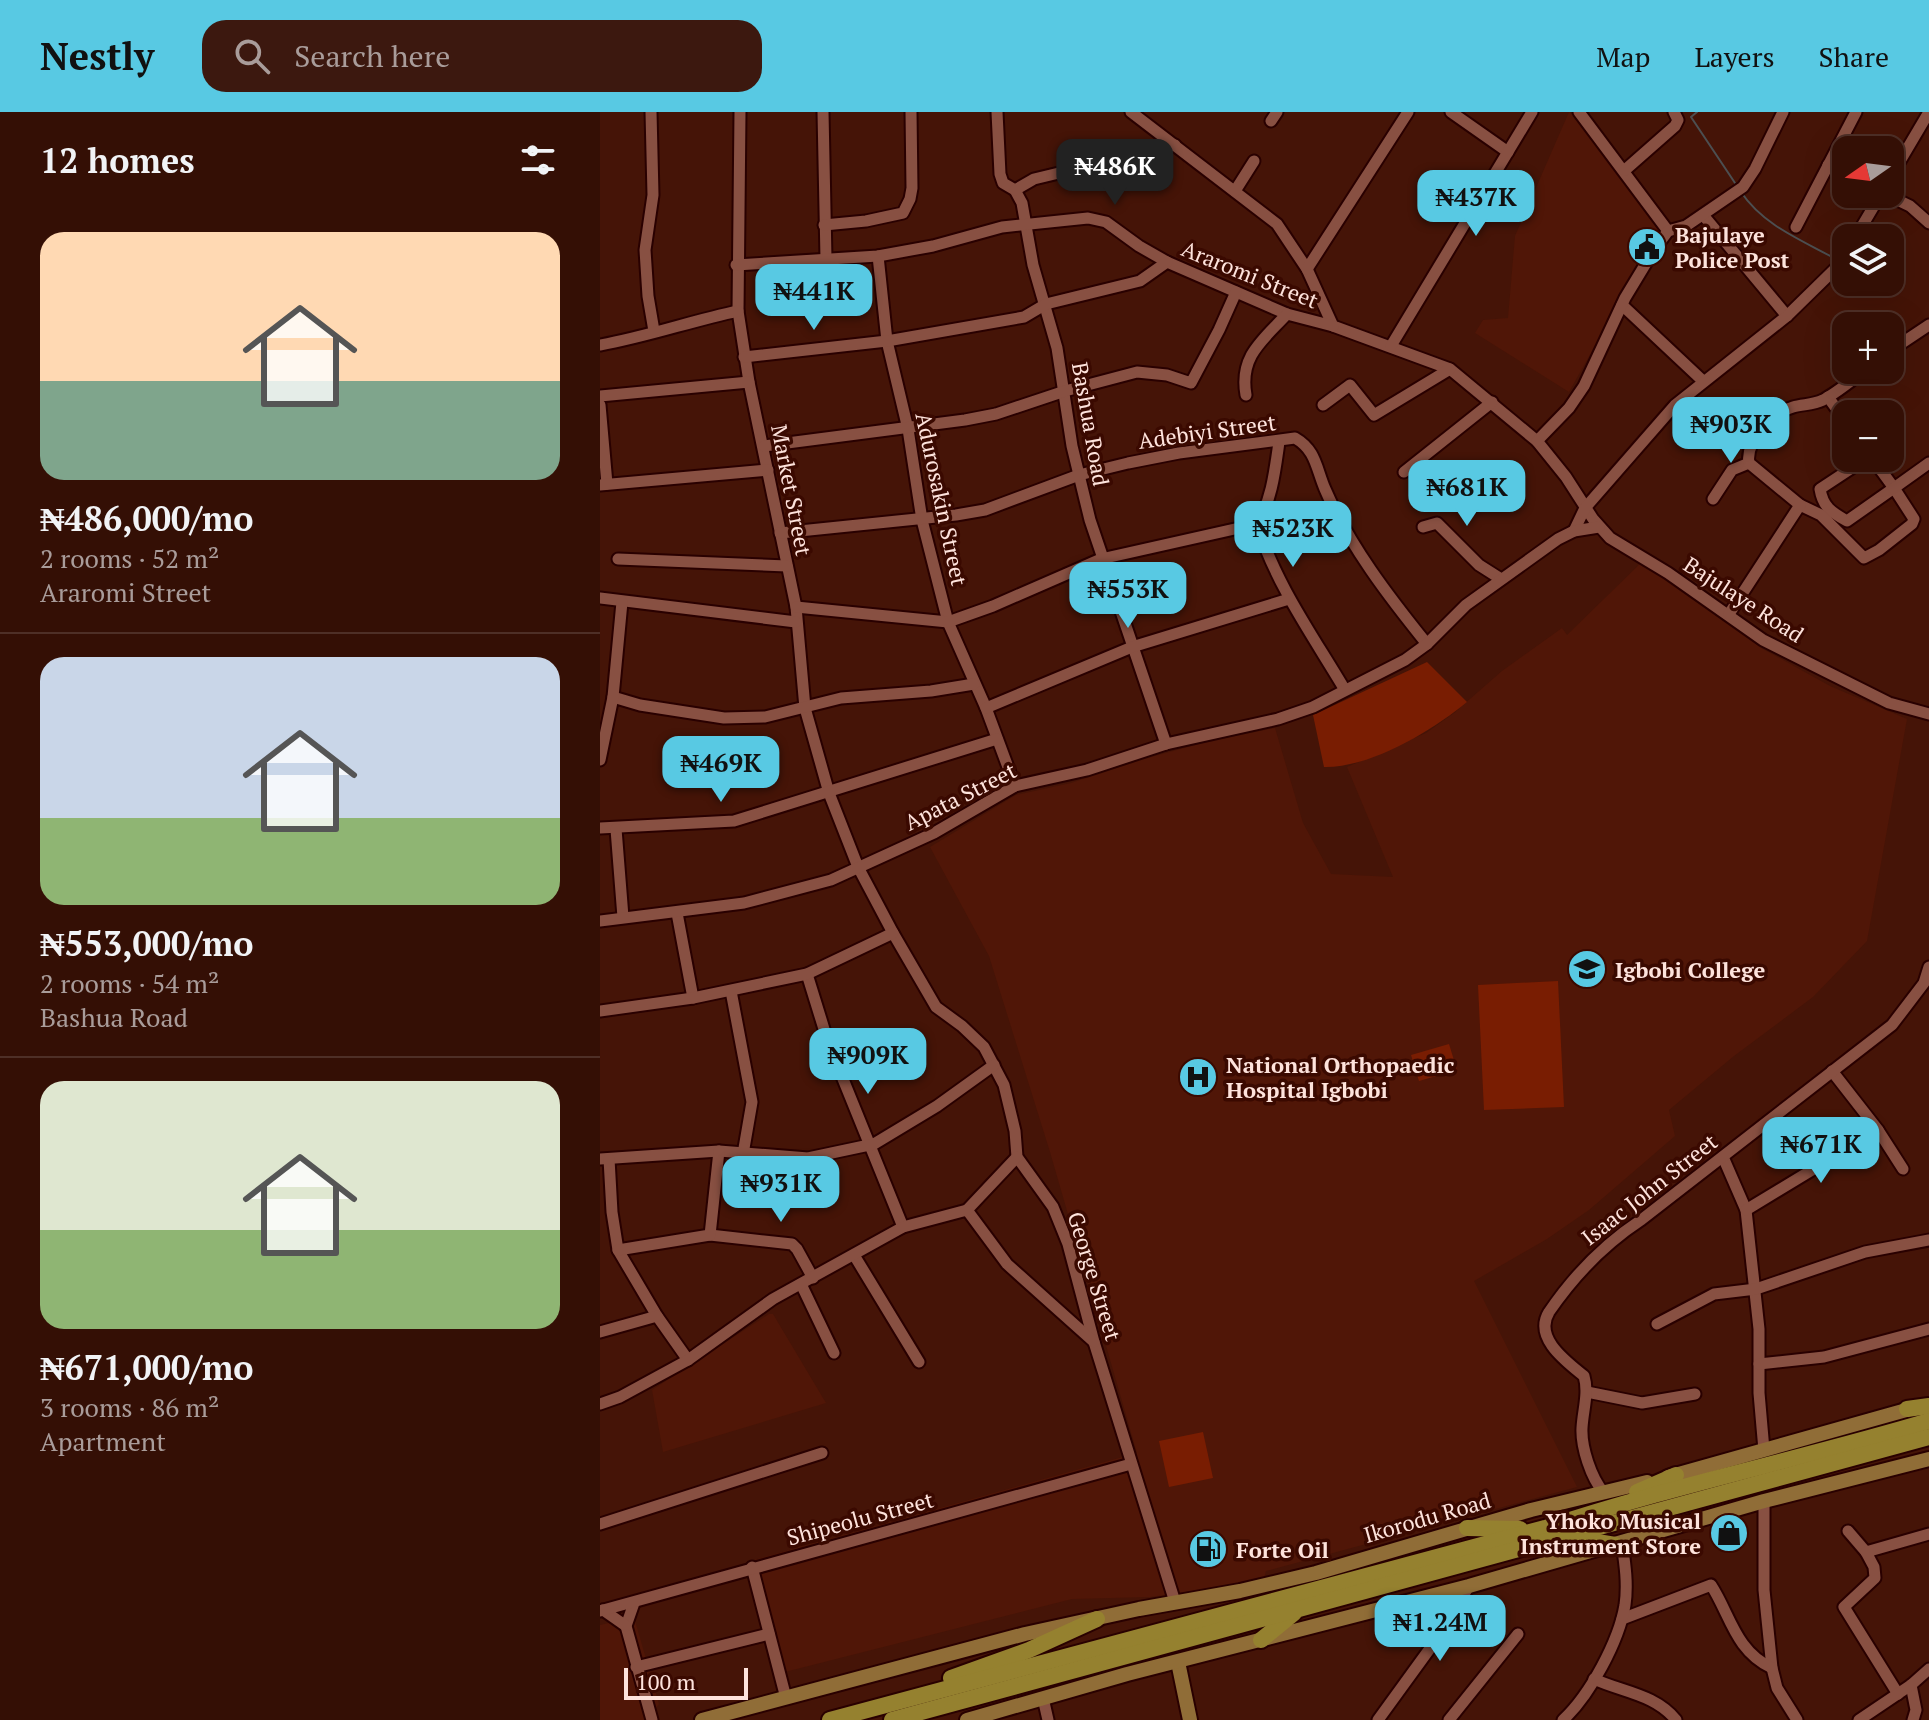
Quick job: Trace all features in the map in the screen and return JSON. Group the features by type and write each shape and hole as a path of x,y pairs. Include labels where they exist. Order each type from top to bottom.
{"highway":[{"path":"1907,1409 1929,1405"},
{"name":"Ikorodu Road","path":"830,1720 1545,1528 1593,1512 1929,1421"},
{"path":"892,1720 1929,1437"},
{"path":"1593,1512 1676,1475"},
{"path":"1467,1528 1545,1528"},
{"path":"1569,1537 1618,1544"},
{"path":"1261,1640 1300,1608"},
{"path":"919,1696 942,1681 1029,1650 1097,1619"}],"main road":[{"name":"Ikorodu Road","path":"702,1720 1020,1635 1316,1573 1467,1528 1676,1475 1907,1409"},
{"path":"967,1720 1469,1586 1764,1501 1928,1463"},
{"path":"1178,1662 1190,1720"}],"street":[{"path":"651,112 653,195 645,250 654,331"},
{"name":"Market Street","path":"740,112 736,265 744,357 796,607 805,708 829,793 858,867"},
{"path":"823,112 826,259"},
{"path":"824,225 903,213 912,188 911,112"},
{"name":"Bashua Road","path":"997,112 1000,174 1003,183 1015,190 1022,203 1033,265 1046,304 1065,391 1079,475 1101,559 1166,744"},
{"path":"1131,112 1277,224 1307,269 1333,326"},
{"path":"1307,269 1408,112"},
{"path":"1451,112 1508,152"},
{"path":"1391,346 1532,112"},
{"path":"1579,112 1668,231"},
{"path":"1625,170 1675,126 1678,120 1674,112"},
{"path":"1537,441 1569,408 1584,386 1622,305 1668,231 1686,226 1739,188 1755,169 1783,112"},
{"path":"1796,227 1856,112"},
{"path":"1904,154 1929,112"},
{"path":"1015,190 1048,175 1175,145"},
{"path":"1235,191 1254,161"},
{"path":"1828,165 1832,167"},
{"path":"1904,203 1929,223"},
{"path":"1703,215 1787,316"},
{"name":"Araromi Street","path":"736,265 878,256 933,246 1002,227 1076,219 1098,220 1167,262 1287,314 1333,326 1450,369"},
{"name":"Adurosakin Street","path":"878,256 887,341 908,429 922,520 948,622 986,708 1015,786"},
{"path":"744,357 887,341 1024,317 1046,304 1127,286 1152,274 1167,262"},
{"path":"1574,531 1585,508 1652,429 1703,381 1787,316 1832,269"},
{"path":"764,446 835,435 908,429 996,414 1065,391 1148,371 1191,383 1236,292"},
{"path":"1622,305 1703,381"},
{"path":"600,345 738,311"},
{"path":"1246,395 1246,364 1250,356 1287,314"},
{"path":"1904,342 1929,325"},
{"path":"1323,405 1350,385 1374,415 1450,369"},
{"name":"Bajulaye Road","path":"1450,369 1537,441 1610,538 1668,573 1763,640 1889,703 1929,714"},
{"path":"600,396 749,382"},
{"path":"1846,384 1828,397 1806,406 1791,407 1758,432 1748,450 1749,463 1800,505 1821,515 1864,558 1879,550 1912,524 1914,519 1881,472"},
{"path":"1828,397 1832,403"},
{"path":"1404,472 1492,402"},
{"path":"600,405 604,484 768,470"},
{"name":"Adebiyi Street","path":"780,533 922,520 985,510 1079,475 1179,453 1295,438 1310,448 1330,500 1356,546 1424,646"},
{"path":"796,607 948,622 1101,559 1257,524 1264,513 1279,442"},
{"path":"1713,499 1732,470 1749,463"},
{"path":"1847,472 1820,489 1822,502 1847,521 1929,463"},
{"path":"1729,614 1800,505"},
{"path":"1423,527 1437,523 1479,565 1501,579"},
{"path":"1257,524 1265,551 1289,599 1345,690"},
{"path":"1574,531 1599,527"},
{"name":"Apata Street","path":"600,921 744,903 831,880 934,833 1015,786 1087,770 1166,744 1278,719 1313,707 1405,660 1466,605 1558,539 1574,531"},
{"path":"618,559 787,566"},
{"path":"600,598 796,622"},
{"path":"986,708 1132,647 1289,599"},
{"path":"600,760 613,697 622,602"},
{"path":"613,697 640,705 724,718 765,717 841,698 931,691 974,684"},
{"path":"600,828 734,821 997,739"},
{"path":"616,829 623,917"},
{"name":"George Street","path":"858,867 936,1007 984,1047 994,1065 1008,1101 1017,1157 1053,1207 1068,1244 1094,1342 1175,1602"},
{"path":"677,913 693,998"},
{"path":"600,1011 693,998 807,974 893,933"},
{"name":"Isaac John Street","path":"1587,1392 1584,1376 1557,1354 1544,1319 1579,1271 1612,1240 1892,1025 1926,986 1929,967"},
{"path":"807,974 828,1042 903,1227"},
{"path":"731,991 752,1102 743,1154"},
{"path":"688,1360 657,1316 618,1250 604,1159 719,1151 808,1158 869,1145 937,1106 994,1065"},
{"path":"1832,1071 1878,1130 1903,1169"},
{"path":"1746,1210 1878,1130"},
{"path":"710,1235 719,1151"},
{"path":"600,1404 620,1397 688,1360 773,1299 903,1227 967,1210 1017,1157"},
{"path":"1723,1157 1746,1210 1756,1289 1764,1450"},
{"path":"967,1210 1007,1264 1094,1342"},
{"path":"618,1250 710,1235 792,1244 813,1278"},
{"path":"1657,1324 1714,1294 1756,1289 1865,1252 1929,1240"},
{"path":"854,1255 919,1362"},
{"path":"801,1284 834,1353"},
{"path":"600,1332 657,1316"},
{"path":"1759,1364 1824,1357 1929,1329"},
{"path":"1604,1493 1592,1479 1589,1459 1582,1443 1587,1392 1642,1403 1695,1394"},
{"path":"600,1524 822,1453"},
{"name":"Shipeolu Street","path":"602,1610 1131,1464"},
{"path":"1764,1501 1764,1590 1772,1668 1777,1688 1797,1720"},
{"path":"1848,1531 1866,1552 1874,1567 1875,1578 1844,1607 1898,1694"},
{"path":"1866,1552 1929,1534"},
{"path":"1582,1720 1567,1716 1594,1679 1622,1619 1627,1579 1618,1544"},
{"path":"752,1567 786,1698"},
{"path":"1622,1619 1711,1585 1739,1639 1760,1663 1772,1668"},
{"path":"1378,1720 1439,1636 1469,1586"},
{"path":"634,1603 626,1626 652,1720"},
{"path":"602,1610 626,1626"},
{"path":"636,1667 769,1634"},
{"path":"1449,1720 1518,1634"},
{"path":"1859,1720 1929,1669"},
{"path":"1594,1679 1650,1699 1676,1720"},
{"path":"1911,1685 1916,1710 1913,1720"},
{"path":"1043,1698 1048,1720"}],"shaded area":[{"path":"1569,112 1587,127 1661,228 1569,392 1475,333 1483,320 1508,318 1515,236"},
{"path":"1645,559 1707,603 1761,648 1830,686 1907,719 1867,941 1813,997 1669,1110 1675,1136 1589,1210 1547,1239 1474,1281 1577,1487 1266,1571 1264,1578 1256,1582 1150,1597 1072,1599 777,1674 747,1562 1137,1453 1050,1152 989,956 930,847 1016,795 1071,783 1210,741 1275,728 1303,823 1331,874 1393,877 1347,767 1426,733 1502,671 1562,628 1567,635"},
{"path":"1427,662 1467,702 1400,746 1361,761 1324,767 1313,715"},
{"path":"1558,981 1564,1107 1484,1110 1478,985"},
{"path":"1449,1044 1457,1070 1419,1081 1411,1055"},
{"path":"773,1314 826,1403 663,1452 652,1390"},
{"path":"1203,1432 1213,1478 1169,1487 1159,1441"},
{"path":"634,1617 659,1704 646,1720 600,1720 600,1625"}],"waterway":[{"path":"1697,112 1691,117 1737,186"},
{"path":"1741,192 1771,223 1832,257"}],"place":[{"name":"Bajulaye Police Post","path":"1647,247"},
{"name":"Igbobi College","path":"1587,969"},
{"name":"National Orthopaedic Hospital Igbobi","path":"1198,1077"},
{"name":"Yhoko Musical Instrument Store","path":"1729,1533"},
{"name":"Forte Oil","path":"1208,1549"}]}
